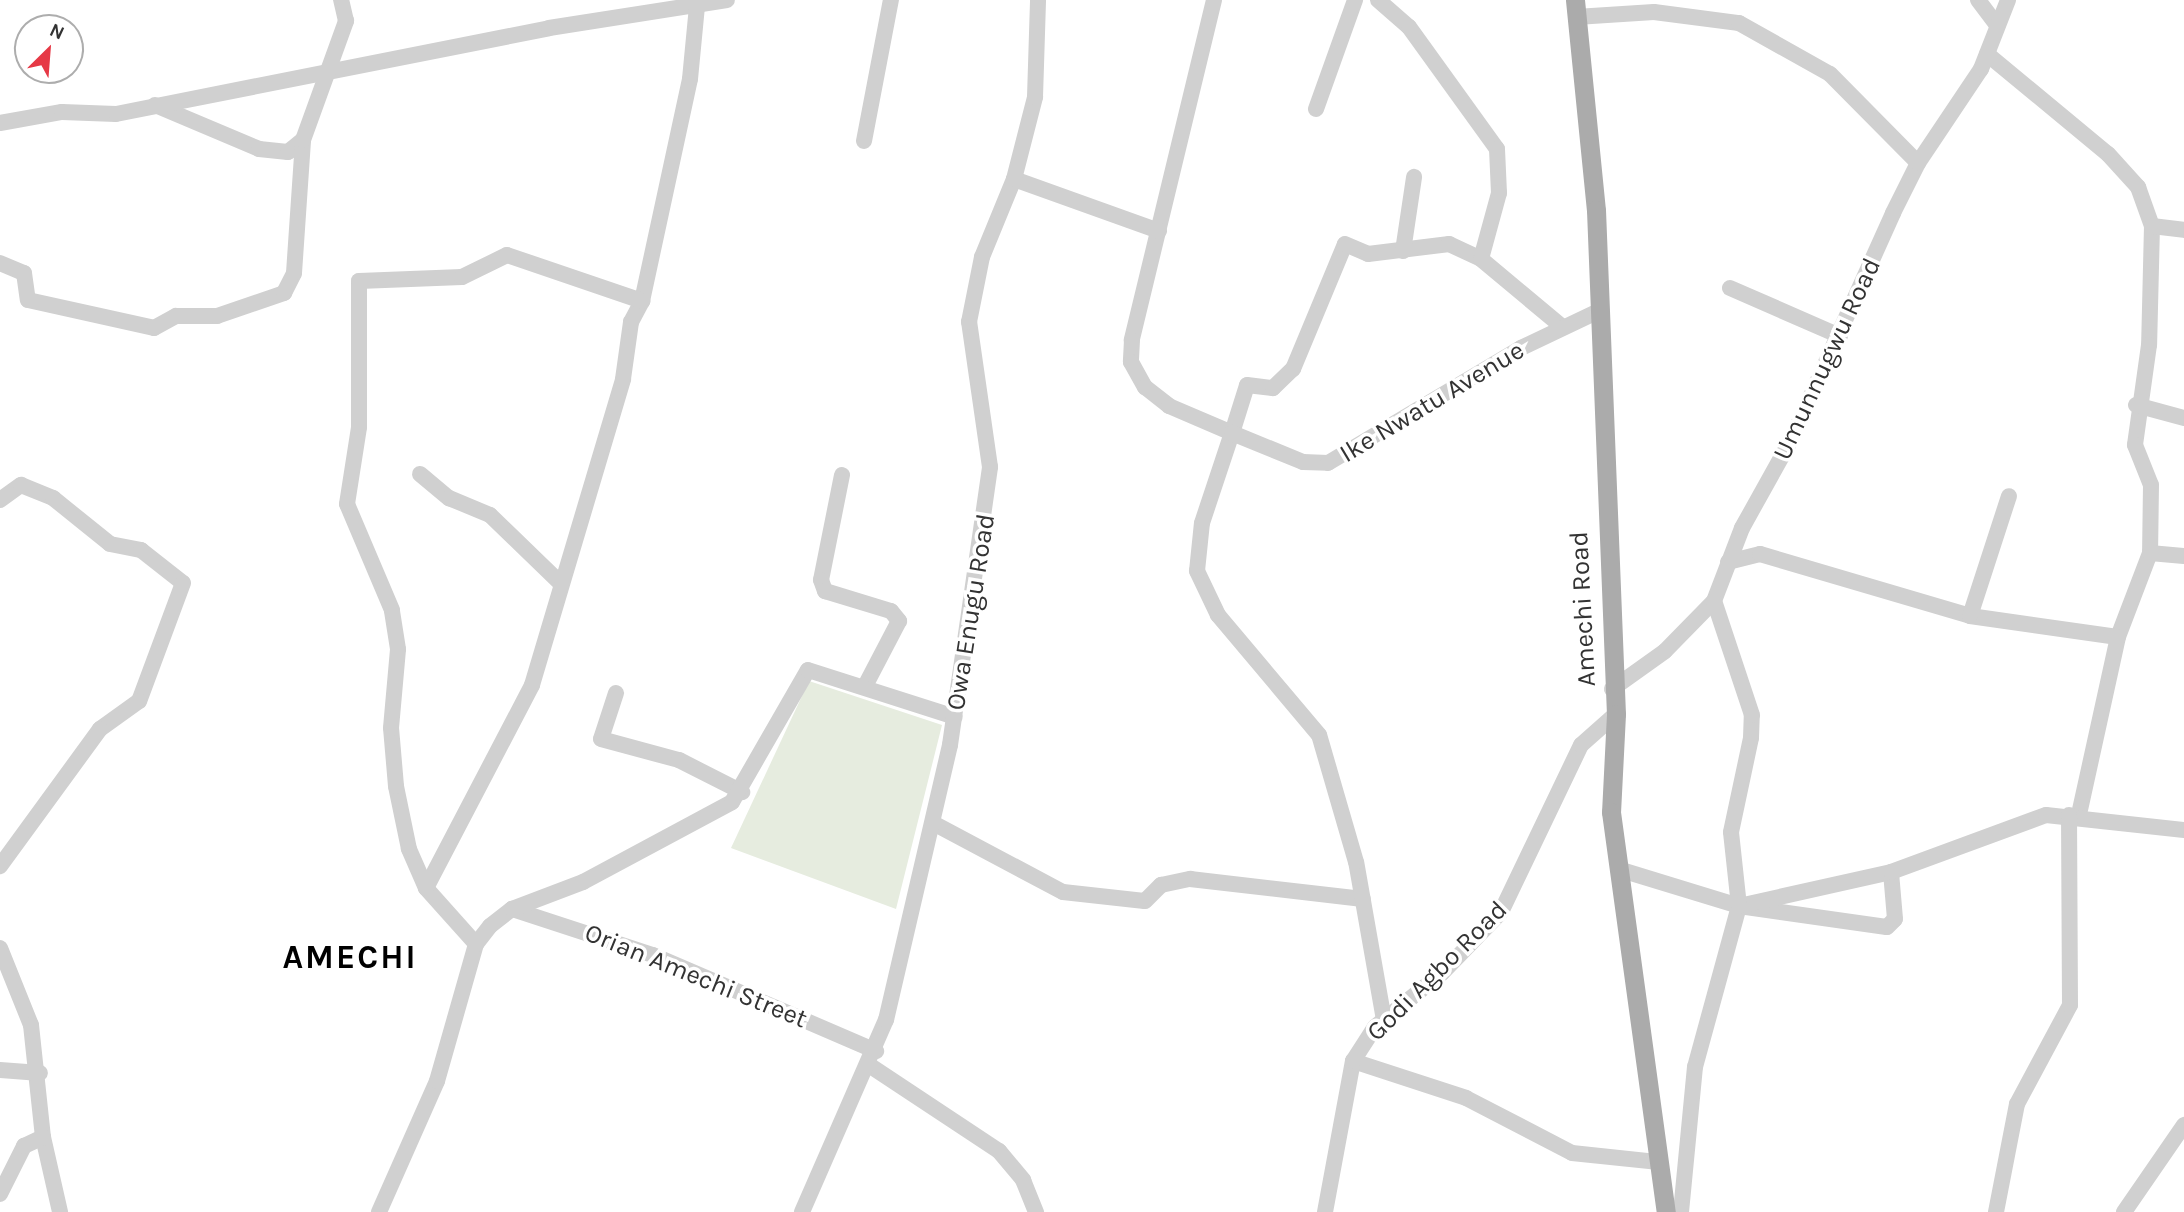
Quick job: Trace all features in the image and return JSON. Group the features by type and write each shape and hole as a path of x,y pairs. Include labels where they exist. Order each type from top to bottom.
{"main road":[{"name":"Amechi Road","path":"1575,8 1592,138 1601,310 1612,689 1616,714 1609,762 1618,869 1666,1212"}],"street":[{"path":"341,0 346,21"},
{"path":"0,263 24,273 28,300 154,328 176,316 217,316 262,304 284,293 294,274 303,141 354,0"},
{"path":"0,123 62,112 116,114 658,6 697,6 727,0"},
{"path":"864,141 891,0"},
{"name":"Owa Enugu Road","path":"802,1212 872,1058 933,823 955,717 990,467 969,322 982,257 1014,179 1039,67 1038,0"},
{"name":"Ike Nwatu Avenue","path":"1214,0 1132,340 1136,376 1169,406 1303,462 1328,463 1561,326 1601,310"},
{"path":"1317,109 1355,0"},
{"path":"1378,0 1396,14 1497,149 1500,193 1480,259"},
{"path":"1396,14 1406,0"},
{"path":"1978,0 1997,25"},
{"name":"Umunnugwu Road","path":"1612,689 1665,651 1714,601 1728,562 1840,336 1917,163 1987,54 2008,0"},
{"path":"426,888 530,689 558,581 642,301 691,79 697,6"},
{"path":"1575,8 1654,12 1739,23 1830,74 1917,163"},
{"path":"1987,54 2108,153 2137,187 2152,226 2150,345 2136,405 2138,464 2151,485 2150,553 2118,637 2074,815 2070,1005 2017,1104 1996,1212"},
{"path":"155,105 258,149 288,152 303,141"},
{"path":"1403,251 1414,177"},
{"path":"1014,179 1158,232"},
{"path":"2152,226 2184,230"},
{"path":"1384,1020 1363,899 1318,735 1296,700 1231,636 1198,571 1202,523 1247,386 1273,388 1293,369 1345,244 1368,254 1449,244 1480,259 1561,326"},
{"path":"477,944 426,888 409,849 391,755 398,649 392,610 347,504 359,427 359,281 462,277 507,255 642,301"},
{"path":"1730,288 1840,336"},
{"path":"2136,405 2184,418"},
{"path":"420,474 449,498 491,515 558,581"},
{"path":"842,475 821,580 825,591 891,611 899,621 865,686"},
{"path":"0,500 21,485 53,498 110,544 141,550 183,583 139,701 100,729 0,866"},
{"path":"1969,616 2009,496"},
{"path":"2150,553 2184,556"},
{"path":"1728,562 1760,554 1969,616 2118,637"},
{"path":"1681,1212 1695,1067 1739,906 1731,832 1752,715 1714,601"},
{"name":"Orian Amechi Street","path":"379,1212 437,1081 477,944 512,908 583,882 721,810 741,792 802,674 814,669 955,717"},
{"path":"616,693 601,739 679,760 741,792"},
{"name":"Godi Agbo Road","path":"1325,1212 1353,1061 1384,1020 1442,973 1501,912 1581,745 1616,714"},
{"path":"1739,906 1892,872 2030,819 2074,815 2184,830"},
{"path":"933,823 1063,892 1145,901 1161,885 1190,879 1363,899"},
{"path":"1618,869 1739,906 1887,927 1895,919 1892,872"},
{"name":"Orian Amechi Street","path":"512,908 653,955 872,1058 999,1150 1023,1180 1036,1212"},
{"path":"0,948 24,1002 40,1073 43,1137 60,1212"},
{"path":"1353,1061 1466,1098 1572,1153 1657,1162"},
{"path":"0,1070 40,1073"},
{"path":"2124,1212 2184,1125"},
{"path":"0,1194 24,1146 43,1137"}],"shaded area":[{"path":"809,681 942,725 896,909 731,848"}],"district":[{"name":"AMECHI","path":"350,958"}]}
